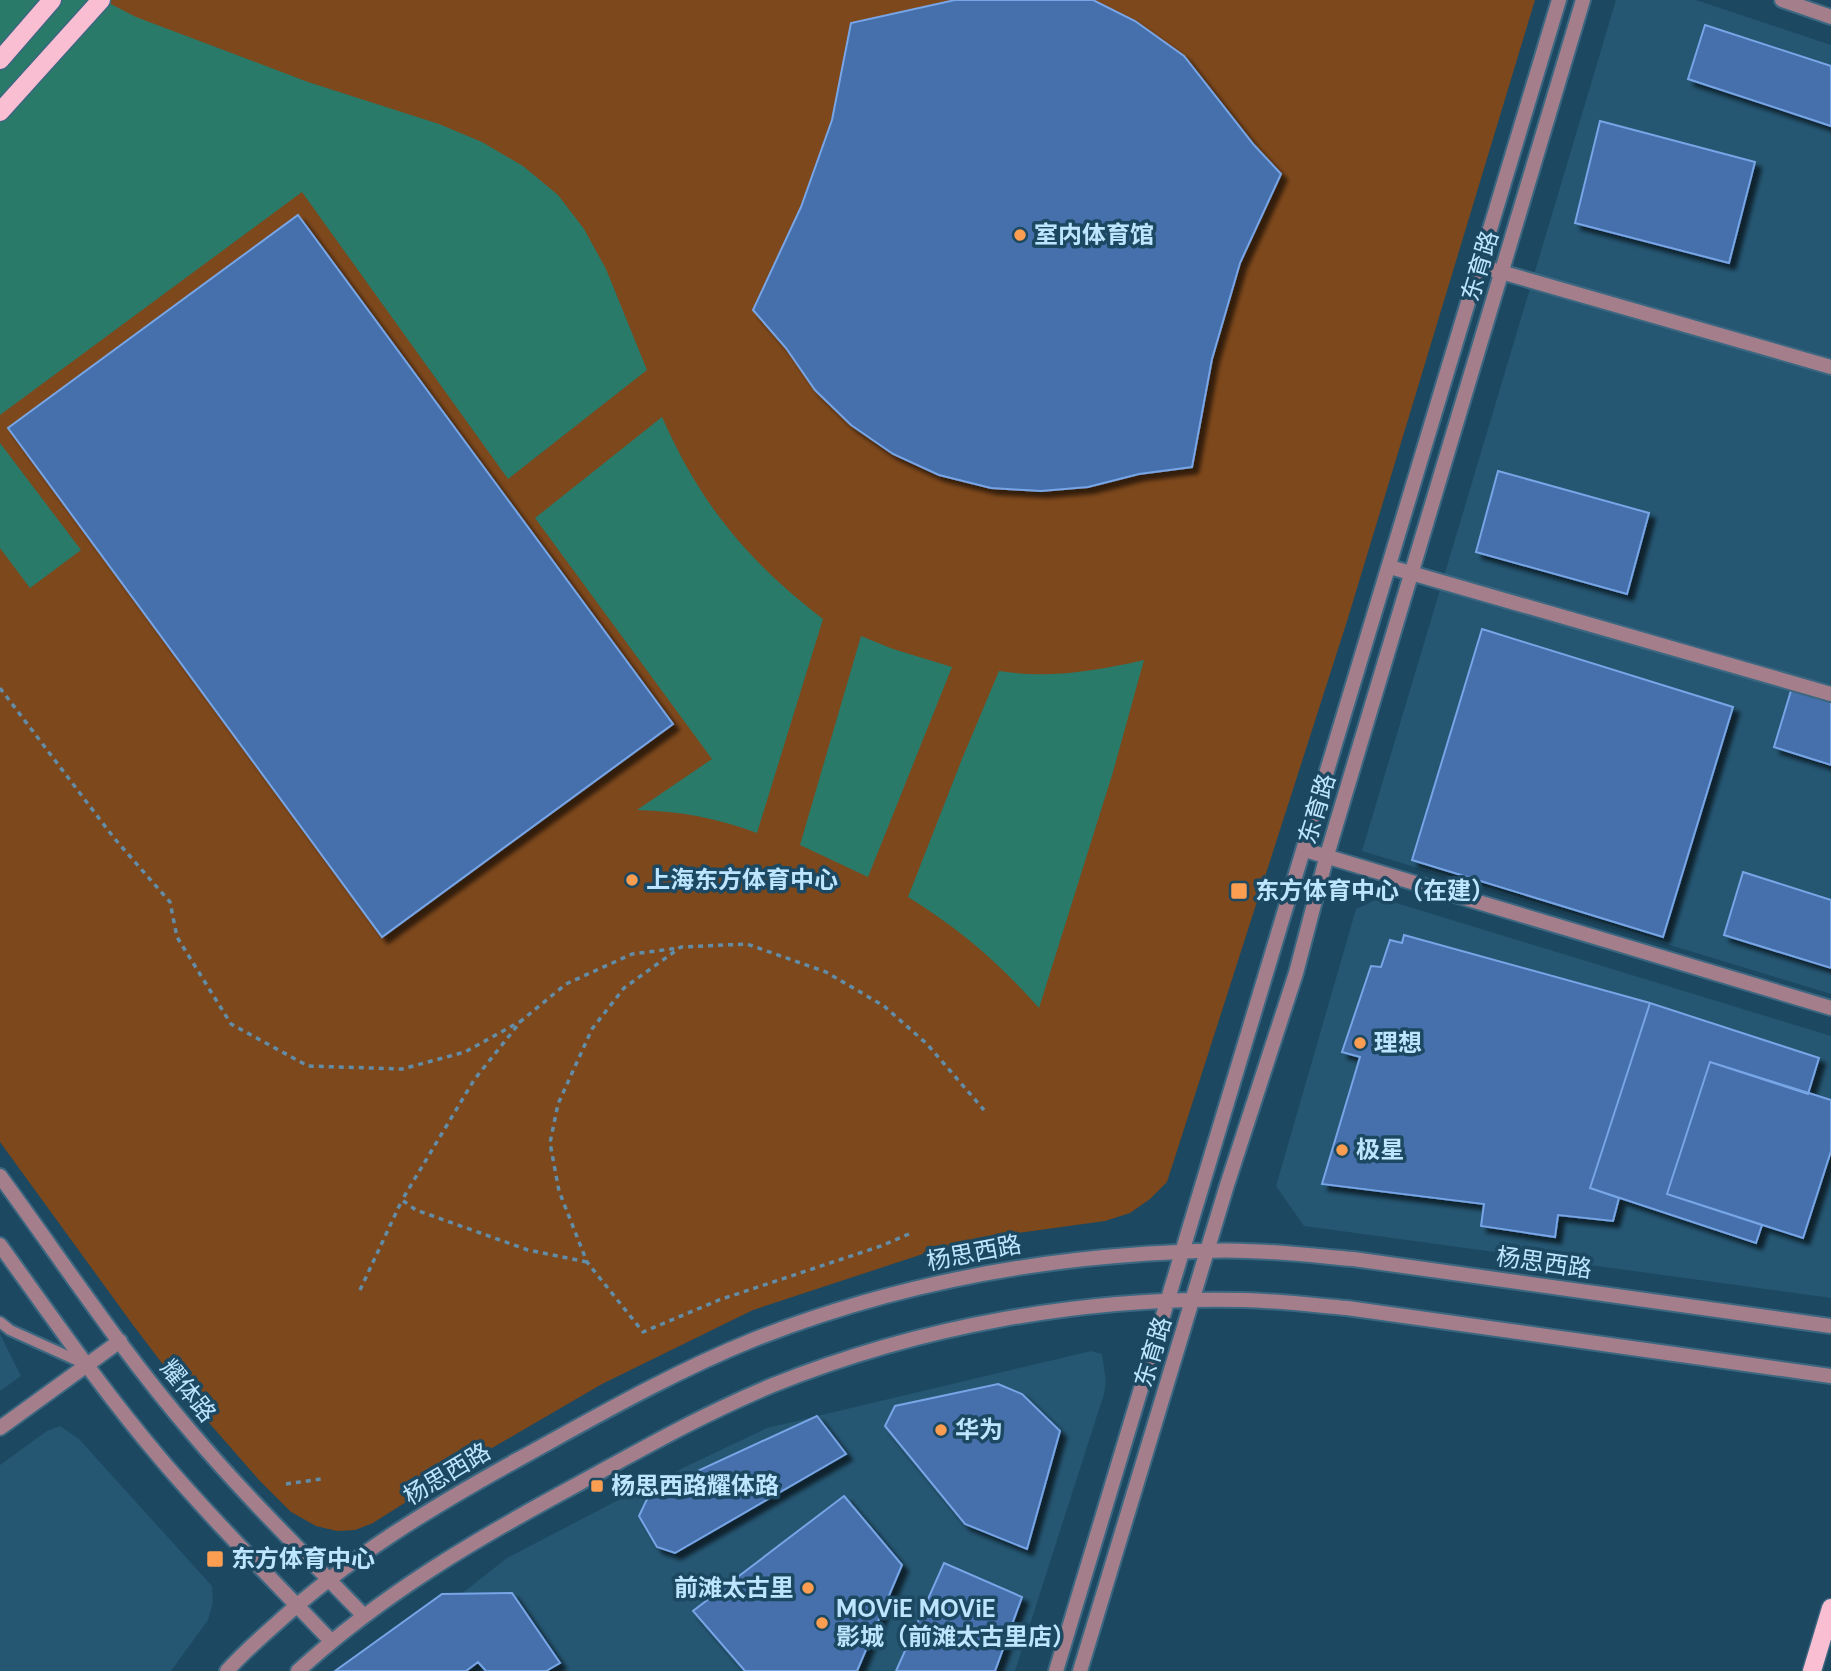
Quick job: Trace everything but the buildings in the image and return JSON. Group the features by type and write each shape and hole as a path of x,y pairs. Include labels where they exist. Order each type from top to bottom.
{"main road":[{"path":"0,60 52,0"},
{"path":"0,112 101,0"},
{"path":"1812,1671 1831,1608"}],"street":[{"name":"东育路","path":"1056,1671 1559,0"},
{"name":"东育路","path":"1080,1671 1296,973 1327,855 1583,0"},
{"path":"1782,0 1831,16"},
{"path":"1480,266 1831,367"},
{"path":"1390,567 1831,694"},
{"path":"1305,850 1831,1008"},
{"name":"耀体路","path":"0,1176 120,1341 199,1442 364,1616"},
{"path":"0,1245 159,1458 331,1641"},
{"name":"杨思西路","path":"227,1671 297,1605 384,1540 463,1490 627,1400 754,1340 881,1296 964,1276 1087,1258 1183,1251 1245,1251 1353,1259 1831,1326"},
{"path":"298,1671 331,1641 411,1581 488,1532 650,1443 773,1385 906,1340 974,1324 1091,1307 1193,1300 1244,1300 1347,1308 1831,1376"},
{"path":"0,1428 120,1341"}],"lane":[{"path":"0,1322 10,1330 87,1365"}],"path":[{"path":"0,688 114,838 170,902 177,937 231,1024 308,1066 401,1069 465,1052 521,1021 566,984 632,954 681,947 747,944 827,972 884,1006 927,1044 984,1110"},
{"path":"681,947 624,988 592,1029 558,1104 550,1143 559,1191 587,1262 643,1332 719,1300 881,1246 909,1234"},
{"path":"360,1290 402,1200 474,1080 521,1021"},
{"path":"402,1200 416,1210 528,1250 587,1262"},
{"path":"286,1484 321,1479"}],"shaded area":[{"name":"上海东方体育中心","path":"0,0 1535,0 1348,618 1167,1182 1150,1199 1130,1213 1105,1221 1018,1233 929,1252 753,1310 602,1384 485,1452 373,1523 355,1530 337,1531 316,1526 291,1512 259,1480 196,1408 0,1142"},
{"path":"0,0 103,0 136,17 308,82 439,124 482,142 523,166 558,195 584,229 606,269 647,370 508,479 302,192 0,415"},
{"path":"1616,0 1696,0 1831,45 1831,994 1362,851"},
{"path":"662,417 693,477 729,529 771,575 823,619 757,833 698,816 637,810 712,759 535,518"},
{"path":"0,443 81,550 30,588 0,548"},
{"path":"861,636 952,667 868,877 800,845"},
{"path":"1144,660 1113,772 1039,1008 978,948 908,897 999,671 1072,673"},
{"path":"1380,898 1831,1036 1831,1298 1304,1226 1276,1186 1356,909"},
{"path":"0,1334 21,1376 0,1391"},
{"name":"前滩太古里","path":"1091,1351 1102,1354 1106,1381 1104,1394 1015,1671 353,1671 396,1645 507,1558 651,1483 767,1428"},
{"path":"60,1426 79,1439 212,1586 213,1602 208,1620 171,1671 0,1671 0,1465 47,1431"}],"place":[{"name":"室内体育馆","path":"1020,235"},
{"name":"上海东方体育中心","path":"632,880"},
{"name":"东方体育中心（在建）","path":"1239,891"},
{"name":"理想","path":"1360,1043"},
{"name":"极星","path":"1342,1150"},
{"name":"华为","path":"941,1430"},
{"name":"杨思西路耀体路","path":"597,1486"},
{"name":"东方体育中心","path":"215,1559"},
{"name":"前滩太古里","path":"808,1588"},
{"name":"MOViE MOViE 影城（前滩太古里店）","path":"822,1623"}]}
